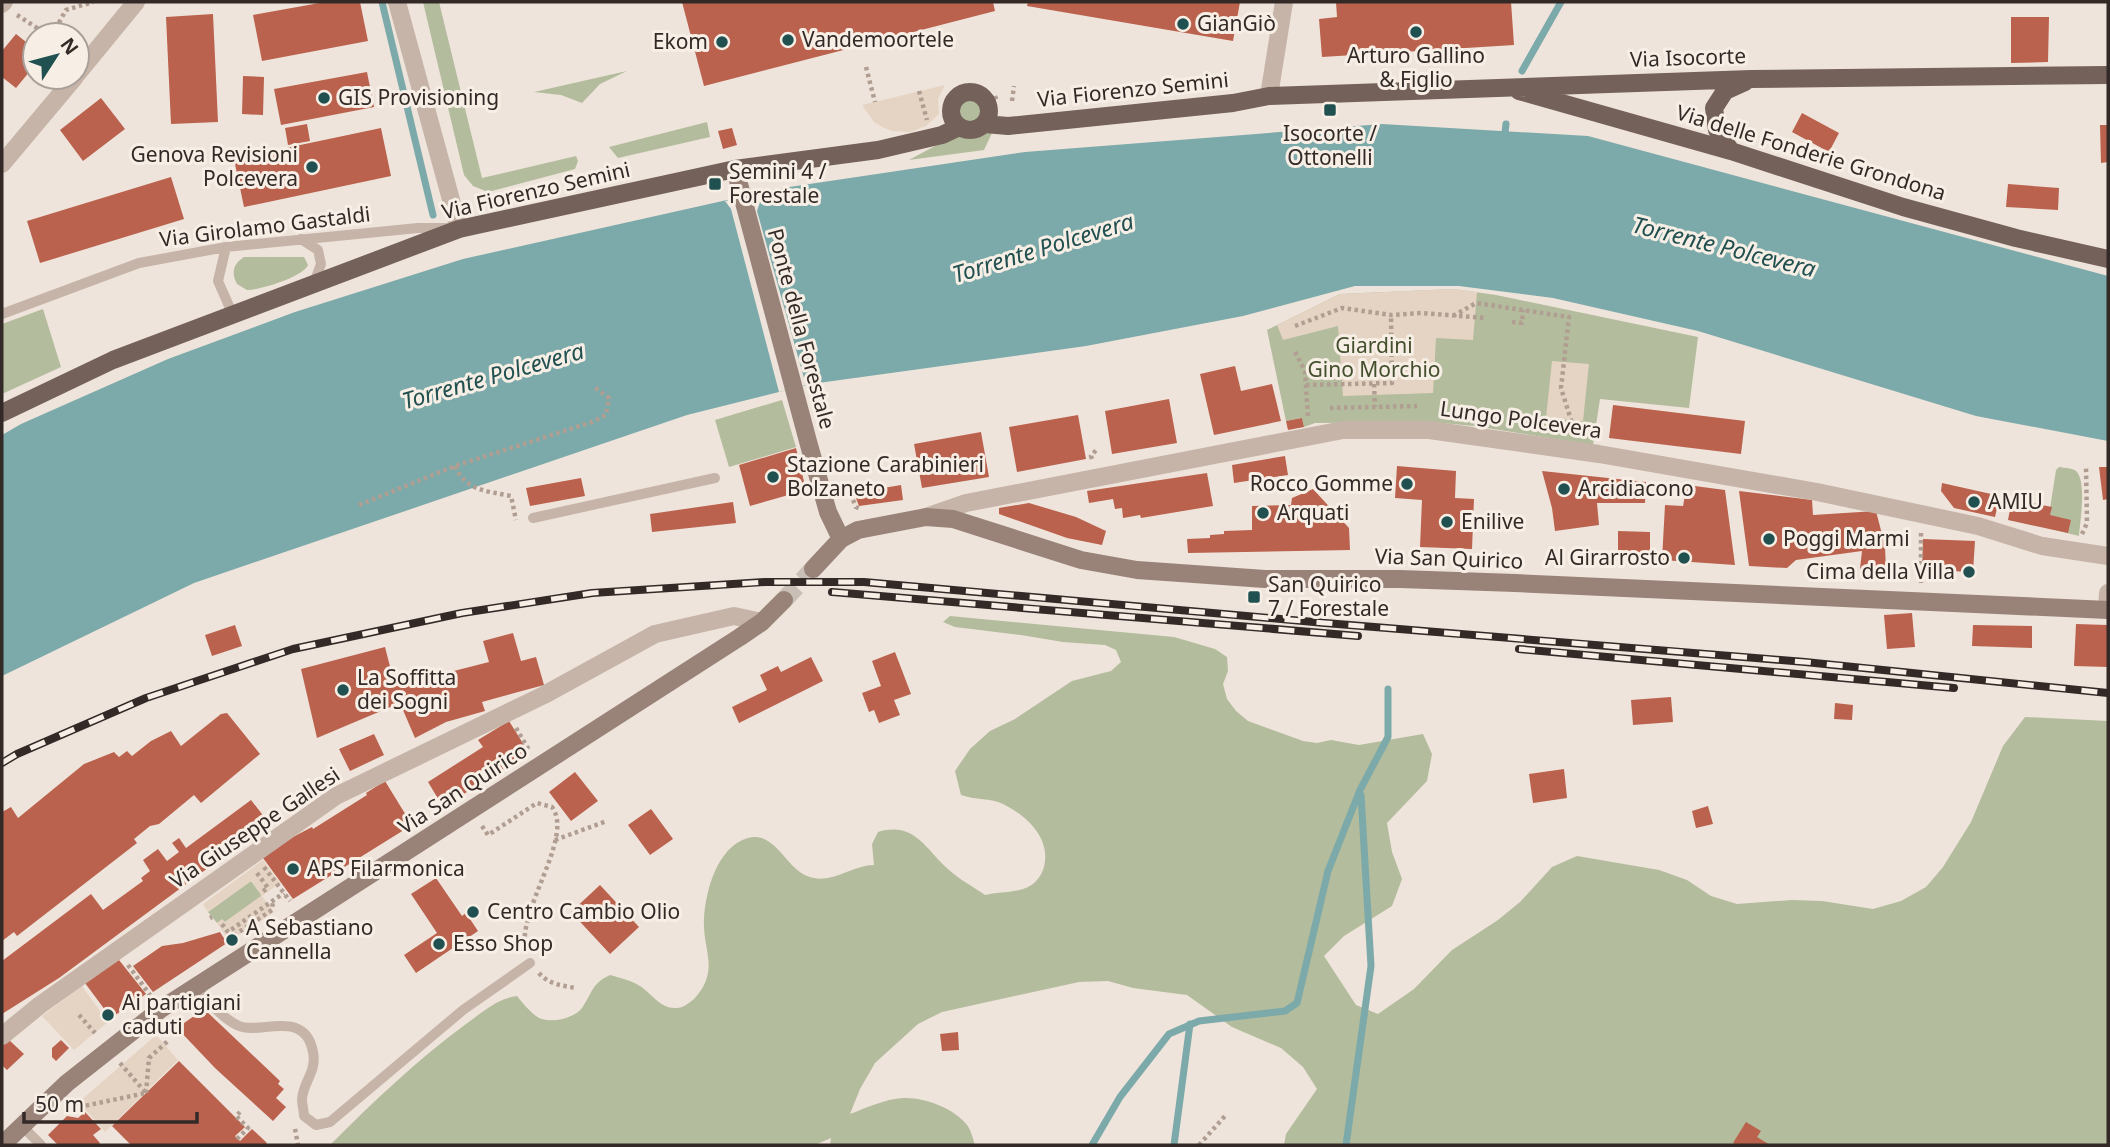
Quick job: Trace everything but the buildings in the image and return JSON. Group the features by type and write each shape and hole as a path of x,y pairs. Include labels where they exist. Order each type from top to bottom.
{"main road":[{"name":"Via Isocorte","path":"1269,96 1751,79 2108,75"},
{"path":"1731,150 1717,130 1714,108 1725,91 1751,79"},
{"name":"Via delle Fonderie Grondona","path":"1502,86 1731,150 1903,207 2016,238 2108,259"},
{"path":"935,130 956,123 950,111 953,101 959,94 968,91 985,97 994,112"},
{"name":"Via Fiorenzo Semini","path":"956,123 968,130 977,129 994,112 1233,103 1269,96"},
{"name":"Via Fiorenzo Semini","path":"2,413 113,360 459,229 735,169 878,150 935,130"},
{"name":"Ponte della Forestale","path":"735,169 828,512 841,539"},
{"name":"Via San Quirico","path":"813,569 841,539 858,530 926,517 953,519 1081,560 1137,570 1265,579 1401,579 1921,600 2108,604"},
{"name":"Via San Quirico","path":"2,1145 66,1083 195,986 622,715 762,622 784,600"}],"street":[{"path":"91,58 136,2"},
{"path":"397,2 459,229"},
{"path":"1269,96 1284,2"},
{"path":"2,164 63,91"},
{"name":"Lungo Polcevera","path":"926,517 966,503 1343,430 1417,430 1468,434 1599,453 1817,492 1978,526 2042,546 2108,556"},
{"name":"Via Giuseppe Gallesi","path":"2,1036 40,1005 160,924 336,796 544,695 655,634 734,616 762,622"}],"lane":[{"name":"Via Girolamo Gastaldi","path":"2,314 139,263 226,247 301,239 418,228 459,229"},
{"path":"301,239 318,250 321,264 314,283"},
{"path":"226,247 218,281 233,315"},
{"path":"533,518 715,478"},
{"path":"195,986 225,1018 243,1028 292,1027 303,1032 310,1043 314,1064 302,1098 304,1116 316,1125 330,1122 463,1010 530,963"},
{"path":"22,1126 41,1145"}],"path":[{"path":"59,21 66,10 93,2"},
{"path":"5,6 28,21"},
{"path":"866,67 875,102"},
{"path":"1012,101 1014,86"},
{"path":"919,91 935,130"},
{"path":"1453,316 1476,303 1501,309 1569,317 1561,388 1571,420"},
{"path":"1295,326 1342,308 1391,315 1422,313 1486,318"},
{"path":"1512,322 1522,323 1523,310"},
{"path":"1306,385 1392,383 1391,315"},
{"path":"1295,352 1305,371 1309,425"},
{"path":"1374,384 1375,407"},
{"path":"359,505 455,466 592,422 606,415 609,398 593,386"},
{"path":"1330,408 1417,406"},
{"path":"455,466 459,476 474,488 511,496 517,524"},
{"path":"2078,552 2087,523 2087,467"},
{"path":"1920,514 1921,600"},
{"path":"507,712 532,755"},
{"path":"488,835 537,803 552,807 557,814 555,840 527,924"},
{"path":"555,840 607,821"},
{"path":"256,872 268,888 260,893"},
{"path":"269,874 290,901"},
{"path":"222,924 228,932 284,893"},
{"path":"231,940 230,938 272,910 273,900"},
{"path":"120,955 151,995"},
{"path":"79,1015 95,1033"},
{"path":"146,1093 149,1058 169,1040"},
{"path":"122,1065 146,1093"},
{"path":"70,1106 79,1107 146,1093"},
{"path":"240,1112 236,1116 248,1128 240,1136"},
{"path":"1199,1145 1225,1116"}],"green space":[{"path":"423,2 439,2 482,178 576,156 578,161 575,169 488,192 473,186 464,175"},
{"path":"627,71 600,84 582,103 561,95 534,92"},
{"path":"970,94 981,99 986,110 981,121 970,126 959,121 954,110 959,99"},
{"path":"707,122 710,137 618,158 609,147"},
{"path":"986,129 992,133 984,150 909,160 959,133 975,135"},
{"path":"244,257 304,257 308,265 290,278 247,290 237,284 234,276 235,266"},
{"name":"Giardini Gino Morchio","path":"1454,289 1496,295 1698,337 1689,408 1600,399 1593,445 1431,422 1315,423 1304,427 1302,418 1286,421 1267,330 1340,294"},
{"path":"43,309 61,367 2,394 2,324"},
{"path":"782,400 796,447 729,467 715,420"},
{"path":"2059,467 2074,470 2079,476 2082,502 2079,536 2047,528 2056,470"},
{"path":"950,616 1174,637 1215,649 1227,657 1228,671 1223,684 1227,699 1236,711 1248,721 1303,741 1317,743 1331,740 1359,745 1423,734 1432,754 1427,781 1387,823 1392,852 1402,879 1392,906 1344,936 1324,956 1356,1005 1378,1014 1414,989 1452,950 1520,902 1552,867 1577,856 1659,870 1687,880 1711,896 1737,904 1822,901 1873,909 1901,901 1926,887 1943,867 1971,822 2003,746 2025,717 2108,721 2108,1145 1284,1145 1286,1134 1317,1089 1303,1067 1281,1048 1232,1027 1187,995 1133,988 1108,981 1079,982 942,1012 918,1024 875,1063 850,1114 896,1099 911,1098 929,1102 947,1109 961,1119 970,1129 975,1145 830,1145 831,1138 815,1145 330,1145 430,1052 503,1000 517,996 541,1019 560,1020 578,1012 596,985 610,975 637,984 660,1003 670,1007 680,1008 690,1002 702,989 709,969 704,918 707,895 715,871 728,850 748,838 766,840 807,876 825,878 874,865 872,844 878,832 901,830 918,839 953,874 985,895 1018,890 1035,882 1042,873 1045,861 1039,834 1027,820 1003,804 961,795 955,771 970,749 990,731 1015,719 1072,681 1111,671 1121,662 1116,650 1105,645 955,627 943,622"},
{"path":"251,881 262,896 225,922 222,920 217,923 208,912"}],"shaded area":[{"path":"945,85 938,99 939,114 926,126 910,132 884,128 874,122 862,105"},
{"path":"1454,289 1477,292 1473,340 1436,338 1433,393 1343,396 1338,326 1283,340 1277,325 1340,294"},
{"path":"1552,361 1589,364 1583,421 1546,418"},
{"path":"263,860 280,883 262,896 274,912 229,941 217,923 222,919 225,922 261,896 260,893 251,881 208,912 203,904"},
{"path":"82,986 108,1022 74,1050 42,1016"},
{"path":"156,1035 178,1060 105,1132 79,1102"}],"water":[{"name":"Torrente Polcevera","path":"1382,124 1588,136 2108,276 2108,441 1976,416 1698,331 1553,298 1459,286 1355,286 1243,316 1086,346 811,384 687,415 194,583 2,676 2,435 168,359 295,312 463,259 776,189 1025,152"}],"pier":[{"path":"763,193 757,211 806,385 779,392 731,209 725,201"}],"waterway":[{"path":"382,2 433,215"},
{"path":"1522,71 1561,2"},
{"path":"1504,141 1506,124"},
{"path":"1092,1145 1120,1097 1169,1034 1199,1021 1285,1011 1297,1003 1328,871 1360,790 1388,737 1388,689"},
{"path":"1346,1145 1371,966 1361,795"},
{"path":"1174,1145 1190,1024"}],"tunnel":[{"path":"784,600 813,569"}],"railway":[{"path":"2,763 146,698 293,649 462,613 592,593 765,582 864,582 1805,662 2108,693"},
{"path":"832,592 1358,636"},
{"path":"1519,649 1954,688"}],"place":[{"name":"GianGiò","path":"1183,24"},
{"name":"Arturo Gallino & Figlio","path":"1416,32"},
{"name":"Vandemoortele","path":"788,40"},
{"name":"Ekom","path":"722,42"},
{"name":"GIS Provisioning","path":"324,98"},
{"name":"Isocorte / Ottonelli","path":"1330,110"},
{"name":"Genova Revisioni Polcevera","path":"312,167"},
{"name":"Semini 4 / Forestale","path":"715,184"},
{"name":"Stazione Carabinieri Bolzaneto","path":"773,477"},
{"name":"Rocco Gomme","path":"1407,484"},
{"name":"Arcidiacono","path":"1564,489"},
{"name":"AMIU","path":"1974,502"},
{"name":"Arquati","path":"1263,513"},
{"name":"Enilive","path":"1447,522"},
{"name":"Poggi Marmi","path":"1769,539"},
{"name":"Al Girarrosto","path":"1684,558"},
{"name":"Cima della Villa","path":"1969,572"},
{"name":"San Quirico 7 / Forestale","path":"1254,597"},
{"name":"La Soffitta dei Sogni","path":"343,690"},
{"name":"APS Filarmonica","path":"293,869"},
{"name":"Centro Cambio Olio","path":"473,912"},
{"name":"A Sebastiano Cannella","path":"232,940"},
{"name":"Esso Shop","path":"439,944"},
{"name":"Ai partigiani caduti","path":"108,1015"}]}
